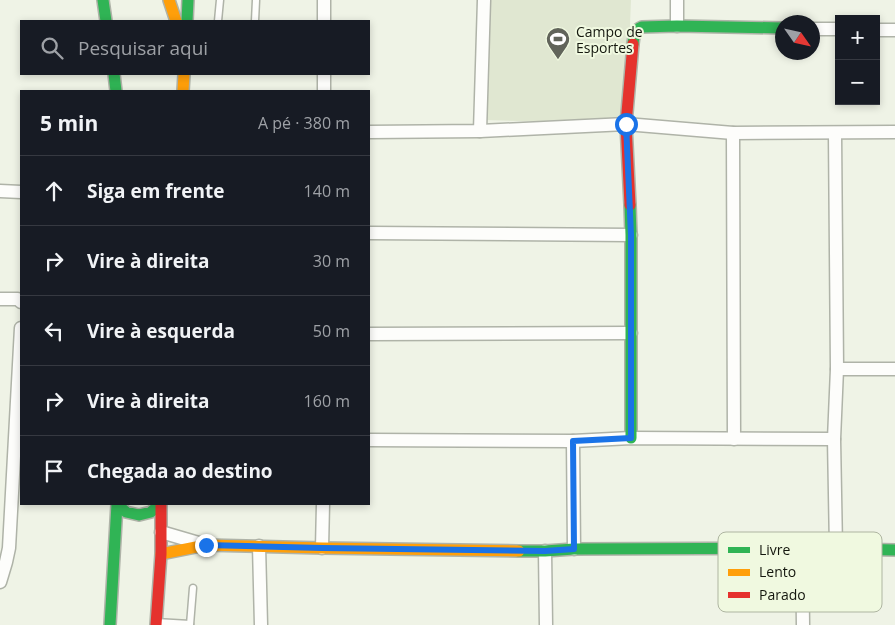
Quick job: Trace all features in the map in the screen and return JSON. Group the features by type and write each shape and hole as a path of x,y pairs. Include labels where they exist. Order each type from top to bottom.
{"street":[{"path":"103,0 106,20"},
{"path":"169,0 176,20"},
{"path":"187,20 188,0"},
{"path":"324,0 324,20"},
{"path":"480,131 484,0"},
{"path":"677,0 677,26"},
{"path":"631,438 631,235 626,124 634,34 637,29 642,27 775,28"},
{"path":"820,28 835,29"},
{"path":"880,30 895,30"},
{"path":"114,75 116,90"},
{"path":"182,90 184,75"},
{"path":"324,75 324,90"},
{"path":"370,132 480,131 626,124 733,132 895,132"},
{"path":"733,132 734,439"},
{"path":"834,133 838,369 834,439 836,532"},
{"path":"0,188 20,192"},
{"path":"370,233 631,235"},
{"path":"0,299 20,301"},
{"path":"370,334 631,333"},
{"path":"838,369 895,368"},
{"path":"0,582 6,562 5,547 20,388"},
{"path":"370,440 834,439"},
{"path":"573,441 574,549"},
{"path":"110,625 117,505"},
{"path":"118,505 126,512 139,515 151,512 159,505"},
{"path":"156,623 161,554 160,505"},
{"path":"322,548 323,505"},
{"path":"161,532 206,545"},
{"path":"161,554 206,545 545,551 574,549 718,548"},
{"path":"259,546 261,625"},
{"path":"882,550 895,550"},
{"path":"545,551 546,625"},
{"path":"803,612 803,625"}],"lane":[{"path":"218,20 220,0"},
{"path":"255,20 256,0"},
{"path":"156,623 190,624 193,588"}],"green space":[{"name":"Campo de Esportes","path":"489,0 631,0 626,124 485,120"}],"traffic: fast":[{"path":"103,0 106,20"},
{"path":"187,20 188,0"},
{"path":"633,44 636,32 642,27 775,28"},
{"path":"114,75 116,90"},
{"path":"630,205 631,438"},
{"path":"110,625 117,505"},
{"path":"118,505 126,512 139,515 151,512 159,505"},
{"path":"519,551 718,548"},
{"path":"882,550 895,550"}],"traffic: slow":[{"path":"169,0 176,20"},
{"path":"183,90 184,75"},
{"path":"161,554 206,545 519,551"}],"traffic: jam":[{"path":"630,205 626,124 633,44"},
{"path":"156,625 161,554 161,505"}],"place":[{"name":"Campo de Esportes","path":"558,60"}],"route":[{"path":"206,545 545,551 574,549 573,441 631,438 631,235 626,124"}]}
